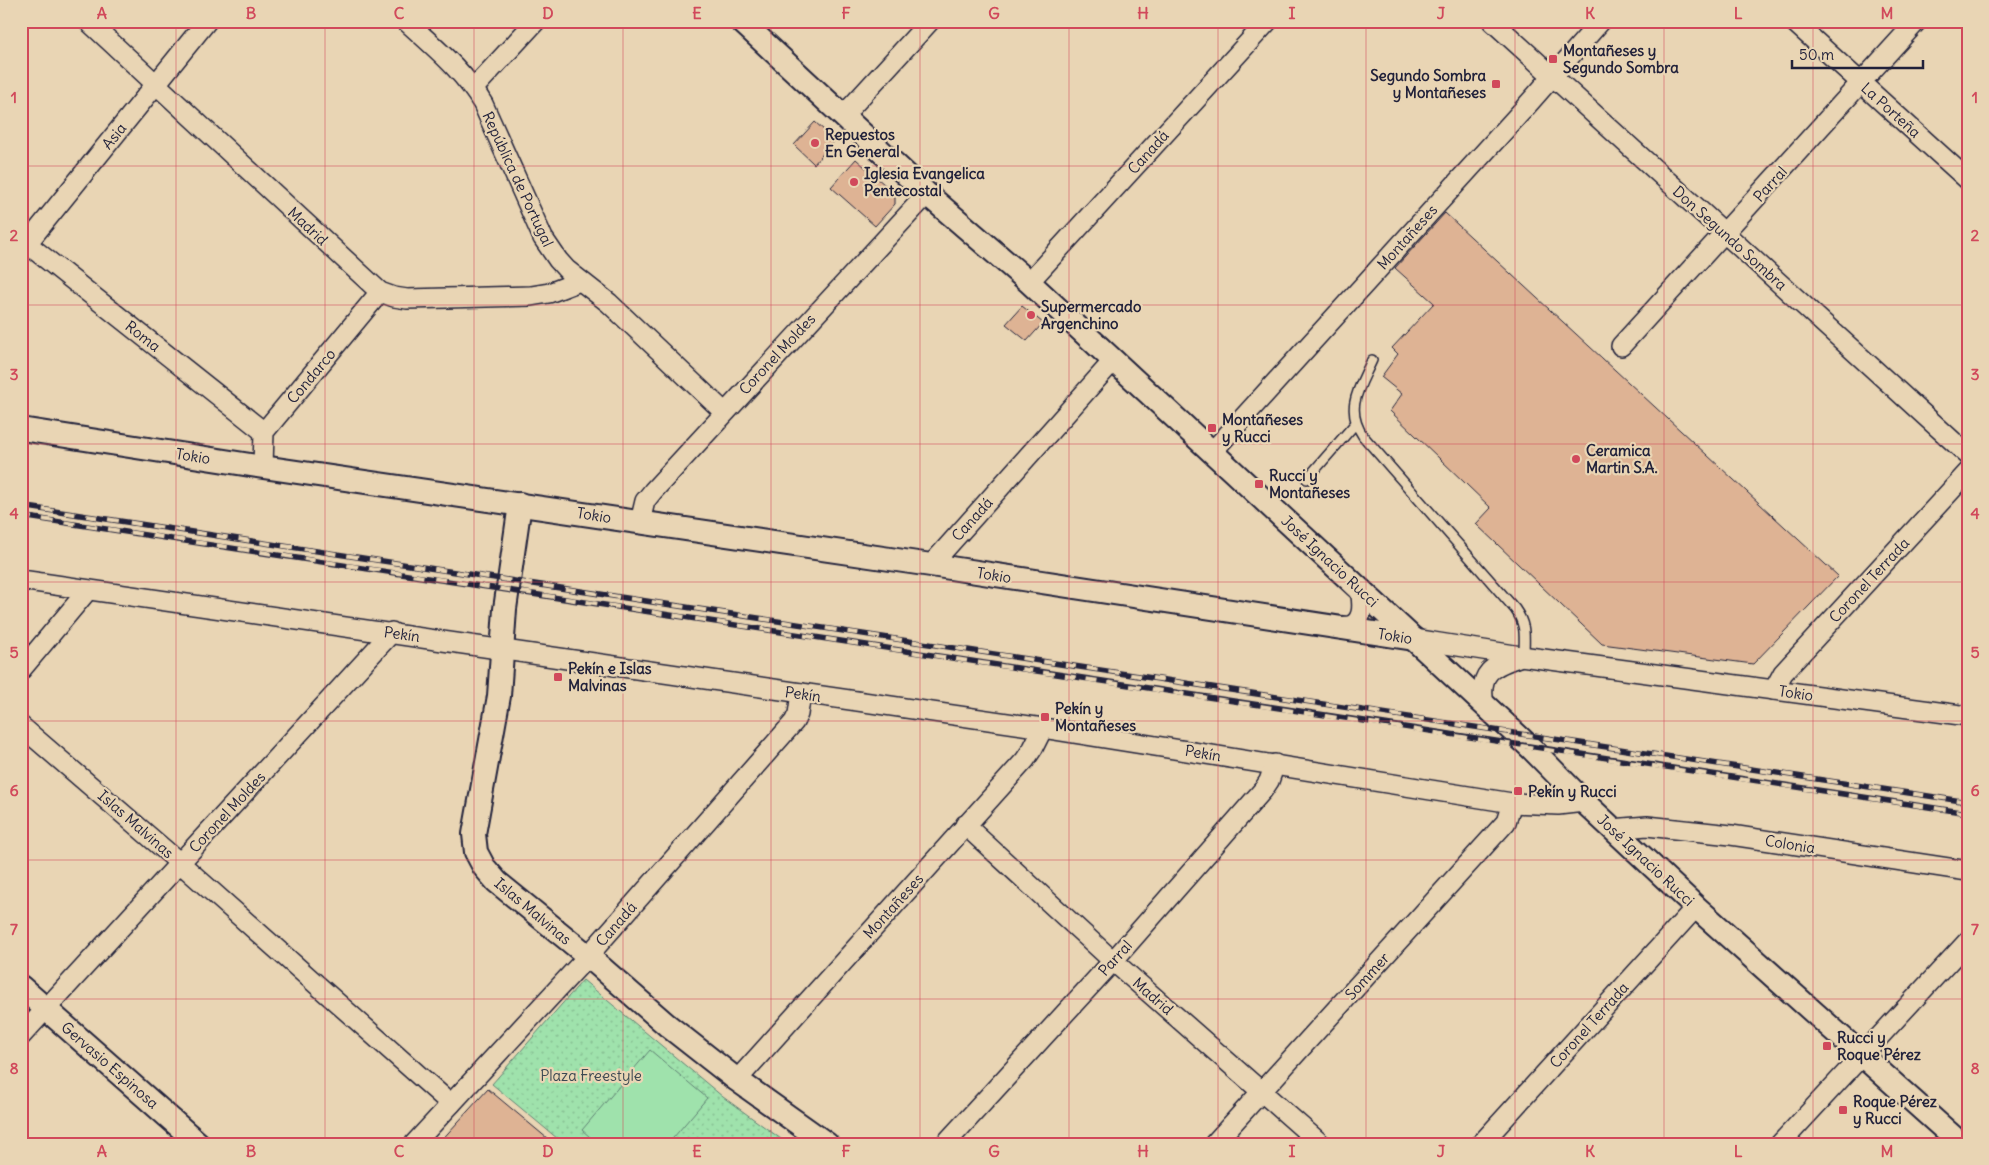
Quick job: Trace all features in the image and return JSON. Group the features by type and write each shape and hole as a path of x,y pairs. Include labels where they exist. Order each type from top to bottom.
{"street":[{"name":"Madrid","path":"88,21 380,292 407,299 531,296 549,293 580,281"},
{"name":"Asia","path":"23,245 207,21"},
{"name":"República de Portugal","path":"406,21 465,76 474,88 484,104 543,238 562,265 609,303 724,412"},
{"path":"474,88 536,21"},
{"name":"José Ignacio Rucci","path":"741,21 926,194 1029,282 1414,639 1532,749 1612,829 1696,907 1961,1144"},
{"path":"843,116 930,21"},
{"name":"Canadá","path":"1029,282 1268,21"},
{"name":"Don Segundo Sombra","path":"1492,21 1968,455"},
{"name":"Montañeses","path":"1212,452 1552,77 1600,21"},
{"name":"La Porteña","path":"1792,21 1968,180"},
{"name":"Parral","path":"1621,346 1917,21"},
{"name":"Coronel Moldes","path":"640,522 645,501 653,491 926,194"},
{"name":"Roma","path":"23,245 264,432"},
{"name":"Condarco","path":"264,432 380,292"},
{"name":"Canadá","path":"931,565 1113,360"},
{"name":"Tokio","path":"21,429 263,468 931,565 1522,656 1968,716"},
{"path":"263,468 264,432"},
{"name":"Coronel Terrada","path":"1774,690 1783,673 1968,472"},
{"name":"Islas Malvinas","path":"520,504 505,609 499,696 474,834 476,852 484,867 497,882 588,956 667,1025 737,1080 827,1144"},
{"name":"Pekín","path":"21,580 392,632 1042,728 1512,803 1558,805 1584,802"},
{"path":"1333,627 1352,625 1356,620 1363,604 1360,589"},
{"path":"21,670 88,590"},
{"name":"Coronel Moldes","path":"21,1036 392,632"},
{"path":"1484,705 1482,690 1484,680 1490,671 1522,656"},
{"name":"Canadá","path":"414,1144 588,956 794,722 798,714 801,693"},
{"name":"Islas Malvinas","path":"21,726 180,863 451,1104"},
{"name":"Montañeses","path":"737,1080 1025,760 1042,728"},
{"name":"Parral","path":"945,1144 1113,961 1263,790 1270,781 1274,764"},
{"name":"Sommer","path":"1214,1144 1506,822 1512,803"},
{"name":"Madrid","path":"965,825 1113,961 1321,1144"},
{"name":"Colonia","path":"1612,829 1647,826 1731,835 1968,872"},
{"name":"Coronel Terrada","path":"1481,1144 1696,907"},
{"path":"1780,1144 1968,941"},
{"name":"Gervasio Espinosa","path":"21,987 199,1144"}],"lane":[{"path":"1372,360 1354,399 1355,424 1363,436 1515,608 1525,628 1522,656"},
{"path":"1307,480 1355,424"}],"green space":[{"name":"Plaza Freestyle","path":"583,980 723,1097 788,1144 564,1144 492,1084"},
{"path":"650,1050 707,1098 668,1144 598,1144 582,1130"}],"building":[{"name":"Repuestos En General","path":"815,122 835,140 814,164 794,145"},
{"path":"856,159 895,194 895,204 875,226 831,187"},
{"name":"Ceramica Martin S.A.","path":"1445,213 1838,576 1753,664 1602,644 1476,524 1491,508 1390,411 1402,394 1381,377 1398,354 1392,348 1434,303 1395,268"},
{"path":"1022,306 1043,323 1027,341 1006,324"},
{"path":"488,1089 554,1144 438,1144"}],"railway":[{"path":"21,506 1968,802"},
{"path":"21,516 1968,813"}],"place":[{"name":"Montañeses y Segundo Sombra","path":"1553,59"},
{"name":"Segundo Sombra y Montañeses","path":"1496,84"},
{"name":"Repuestos En General","path":"815,143"},
{"name":"Iglesia Evangelica Pentecostal","path":"854,182"},
{"name":"Supermercado Argenchino","path":"1031,315"},
{"name":"Montañeses y Rucci","path":"1212,428"},
{"name":"Ceramica Martin S.A.","path":"1576,459"},
{"name":"Rucci y Montañeses","path":"1259,484"},
{"name":"Pekín e Islas Malvinas","path":"558,677"},
{"name":"Pekín y Montañeses","path":"1045,717"},
{"name":"Pekín y Rucci","path":"1518,791"},
{"name":"Rucci y Roque Pérez","path":"1827,1046"},
{"name":"Roque Pérez y Rucci","path":"1843,1110"}]}
